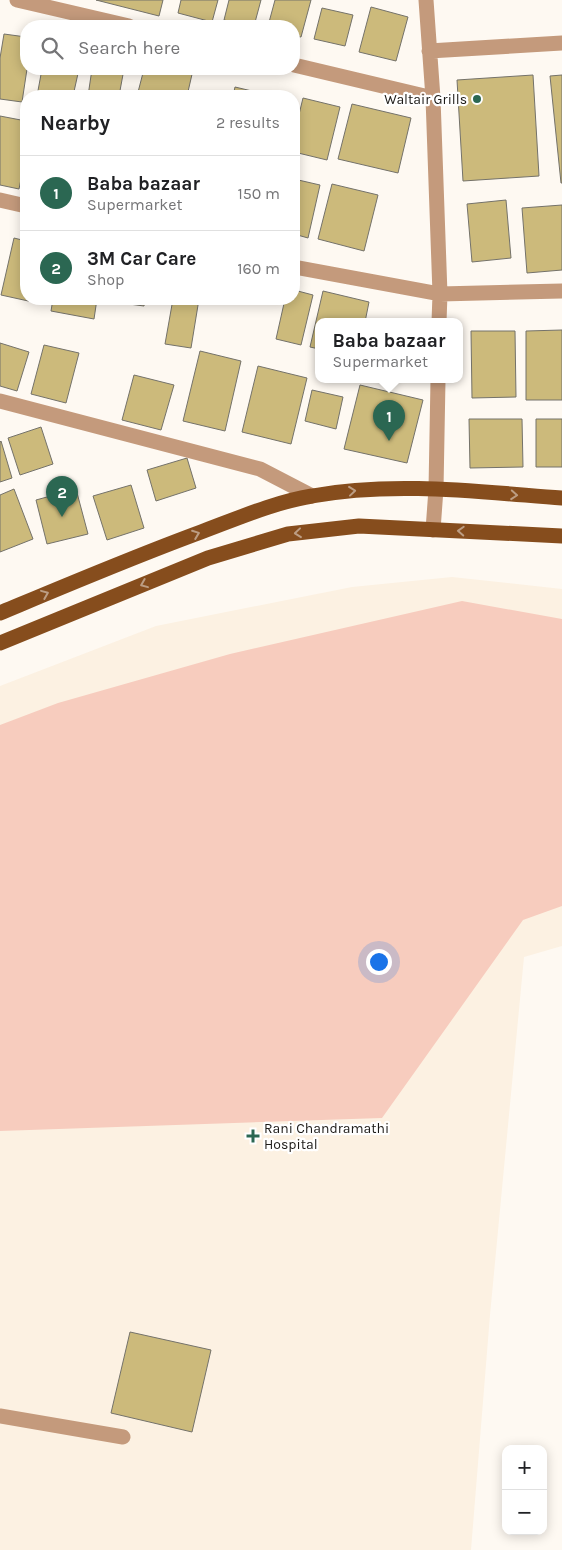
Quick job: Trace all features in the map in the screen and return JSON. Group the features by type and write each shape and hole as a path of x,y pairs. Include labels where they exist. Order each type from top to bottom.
{"main road":[{"path":"0,613 166,545 248,514 312,496 369,490 436,489 562,498"},
{"path":"0,643 208,558 288,534 359,526 562,536"}],"street":[{"path":"17,0 76,7 112,20"},
{"path":"426,0 428,51 433,98 440,318"},
{"path":"428,51 562,43"},
{"path":"300,66 433,98"},
{"path":"0,200 20,205"},
{"path":"300,268 440,294 562,290"},
{"path":"434,530 438,383"},
{"path":"0,401 260,469 312,496"},
{"path":"0,1416 123,1437"}],"shaded area":[{"name":"Rani Chandramathi Hospital","path":"452,577 562,589 562,946 524,957 490,1315 471,1550 0,1550 0,686 156,626 352,587"},
{"path":"462,601 562,619 562,906 523,920 382,1118 0,1131 0,725 58,703 230,654"}],"building":[{"path":"96,0 163,0 159,16"},
{"path":"181,0 218,0 213,20 204,20 178,13"},
{"path":"229,0 261,0 256,20 224,20"},
{"path":"275,0 311,0 301,37 300,20 270,20"},
{"path":"371,7 408,17 396,61 359,52"},
{"path":"322,8 353,15 345,46 314,39"},
{"path":"4,34 20,36 20,75 26,75 24,90 20,90 20,102 0,99 0,58"},
{"path":"41,75 78,75 74,90 38,90"},
{"path":"91,75 123,75 120,90 89,90"},
{"path":"142,75 192,75 188,90 139,90"},
{"path":"533,75 539,176 463,181 457,80"},
{"path":"562,75 562,183 561,183 550,76"},
{"path":"235,87 248,90 234,90"},
{"path":"303,98 340,107 327,160 300,153 300,110"},
{"path":"352,104 411,118 398,173 338,159"},
{"path":"0,116 20,120 20,184 19,189 0,185"},
{"path":"300,180 320,185 308,238 300,236"},
{"path":"332,184 378,195 364,251 318,239"},
{"path":"506,200 511,258 472,262 467,204"},
{"path":"562,205 562,270 527,273 522,208"},
{"path":"14,238 20,240 20,299 1,295"},
{"path":"323,291 369,302 366,318 317,318"},
{"path":"300,292 313,295 301,345 276,339 284,305 300,305"},
{"path":"52,305 96,305 94,319 51,311"},
{"path":"172,305 198,305 191,348 165,344"},
{"path":"315,325 315,348 310,347"},
{"path":"562,330 562,400 526,400 526,331"},
{"path":"471,331 515,331 516,397 472,398"},
{"path":"0,343 29,352 17,391 0,386"},
{"path":"44,345 79,353 66,403 31,394"},
{"path":"200,351 241,361 225,431 183,421"},
{"path":"258,366 307,378 291,444 242,432"},
{"path":"134,375 174,385 161,430 122,420"},
{"path":"360,385 423,400 407,463 344,449"},
{"path":"312,390 343,397 336,429 305,421"},
{"path":"469,419 522,419 523,467 470,468"},
{"path":"536,419 562,419 562,467 536,467"},
{"path":"41,427 53,464 20,475 8,438"},
{"path":"0,442 12,478 0,482"},
{"path":"187,458 196,488 156,501 147,470"},
{"path":"131,485 144,528 107,540 93,496"},
{"path":"14,489 33,539 0,552 0,495"},
{"path":"76,489 88,534 47,544 36,500"},
{"path":"130,1332 211,1350 192,1432 111,1413"}],"place":[{"name":"Waltair Grills","path":"477,99"},
{"name":"Baba bazaar","path":"389,441"},
{"name":"3M Car Care","path":"62,517"},
{"name":"Rani Chandramathi Hospital","path":"253,1136"}]}
